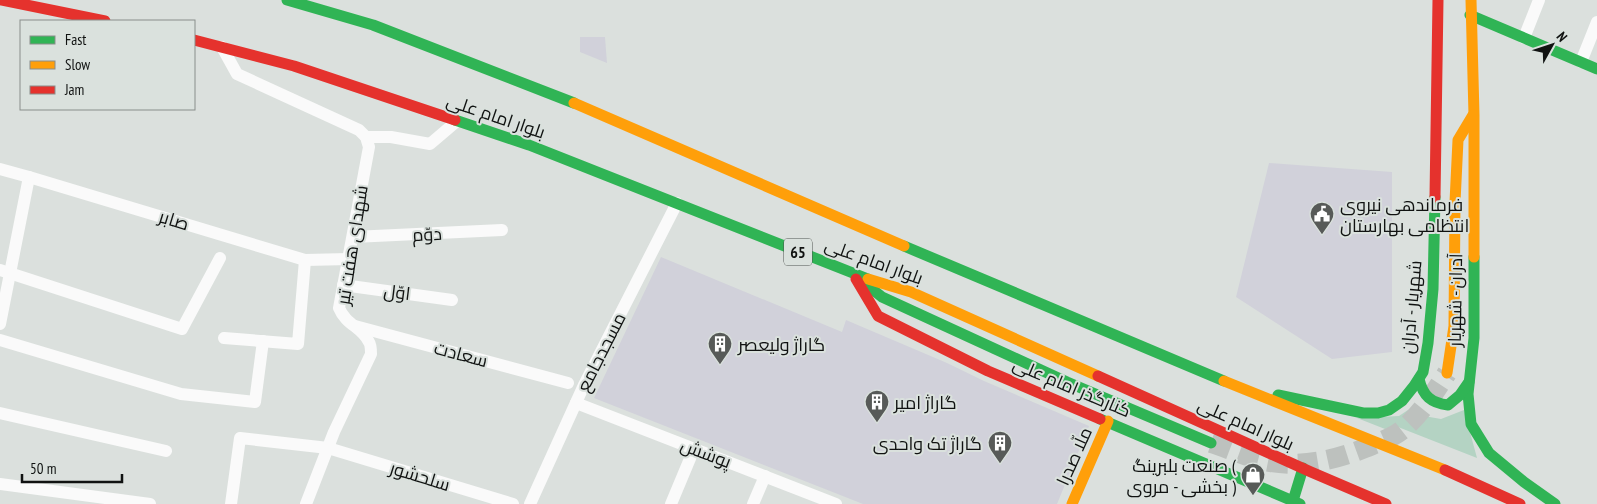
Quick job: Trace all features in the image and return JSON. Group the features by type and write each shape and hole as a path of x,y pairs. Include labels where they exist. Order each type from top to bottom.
{"main road":[{"path":"2,0 100,20"},
{"path":"53,0 106,20"},
{"name":"بلوار امام علی","path":"287,0 373,25 564,99 1231,384 1469,480 1520,504"},
{"name":"شهریار - آدران","path":"1231,384 1326,406 1363,413 1378,413 1389,410 1402,401 1423,372 1433,289 1438,0"},
{"name":"آدران - شهریار","path":"1471,0 1474,115 1474,338 1468,394 1471,424 1489,453 1524,482 1555,504"},
{"path":"1470,15 1597,69"},
{"name":"بلوار امام علی","path":"195,40 294,66 529,145 854,274 911,292 1386,504"},
{"path":"1447,373 1454,326 1455,202 1458,140 1474,115"},
{"path":"854,274 882,297 1067,382 1211,443"},
{"name":"کنارگذر امام علی","path":"854,274 878,316 988,371 1297,503"},
{"path":"1419,379 1425,396 1431,401 1448,405 1460,395 1469,382"},
{"name":"ملّا صدرا","path":"1072,504 1108,422"},
{"path":"1297,503 1307,470"}],"street":[{"path":"1524,38 1539,0"},
{"path":"1581,62 1597,22"},
{"path":"222,47 237,74 358,130 366,137 391,137 430,144 457,121"},
{"name":"شهدای هفت تیر","path":"306,504 334,432 371,354 370,343 354,326 342,317 339,308 369,147 366,137"},
{"name":"صابر","path":"0,170 305,260 349,259"},
{"path":"0,324 6,272 29,177"},
{"name":"مسجدجامع","path":"530,504 576,403 677,203"},
{"name":"دوّم","path":"353,237 502,230"},
{"path":"6,272 182,329 220,258"},
{"path":"224,338 298,344 305,260"},
{"name":"اوّل","path":"343,285 452,300"},
{"name":"سعادت","path":"354,326 568,383"},
{"path":"0,340 181,394 255,402 263,341"},
{"name":"پوشش","path":"576,403 836,504"},
{"path":"0,412 166,451"},
{"name":"سلحشور","path":"231,504 240,438 328,448 513,504"},
{"path":"671,504 694,449"},
{"path":"753,504 764,476"},
{"path":"0,484 150,504"}],"green space":[{"path":"1411,408 1424,416 1441,419 1464,410 1477,458 1398,427 1385,429 1357,418 1399,416"}],"building":[{"path":"580,37 605,37 607,63 580,52"},
{"name":"فرماندهی نیروی انتظامی بهارستان","path":"1269,163 1392,172 1392,352 1332,359 1236,297"},
{"path":"661,257 842,332 846,320 1089,426 1057,504 863,504 594,398"}],"tunnel":[{"path":"1211,443 1274,463 1300,464 1340,457 1384,440 1402,430 1421,410 1447,373"}],"traffic: fast":[{"path":"287,0 373,25 574,103"},
{"path":"1470,15 1597,69"},
{"path":"455,120 529,145 868,279"},
{"path":"1278,395 1363,413 1378,413 1389,410 1402,401 1414,386 1423,372 1428,343 1433,289 1435,197"},
{"path":"904,246 1224,381"},
{"path":"1474,257 1474,338 1468,394 1471,424 1489,453 1524,482 1555,504"},
{"path":"857,277 882,297 1067,382 1211,443"},
{"path":"1419,379 1425,394 1429,398 1448,405 1460,395 1469,382"},
{"path":"1100,419 1300,504"},
{"path":"1292,504 1303,468"}],"traffic: slow":[{"path":"1471,0 1474,115 1474,257"},
{"path":"574,103 904,246"},
{"path":"1447,373 1454,326 1455,202 1458,140 1473,115"},
{"path":"868,279 911,292 1098,376"},
{"path":"1224,381 1445,470"},
{"path":"1072,504 1108,421"}],"traffic: jam":[{"path":"2,0 100,20"},
{"path":"1435,197 1438,0"},
{"path":"195,40 294,66 455,120"},
{"path":"856,279 878,316 988,371 1100,419"},
{"path":"1098,376 1386,504"},
{"path":"1445,470 1520,504"}],"place":[{"name":"فرماندهی نیروی انتظامی بهارستان","path":"1322,235"},
{"name":"گاراژ ولیعصر","path":"720,365"},
{"name":"گاراژ امیر","path":"877,423"},
{"name":"گاراژ تک واحدی","path":"1000,464"},
{"name":"صنعت بلبرینگ ( بخشی - مروی )","path":"1253,496"}]}
